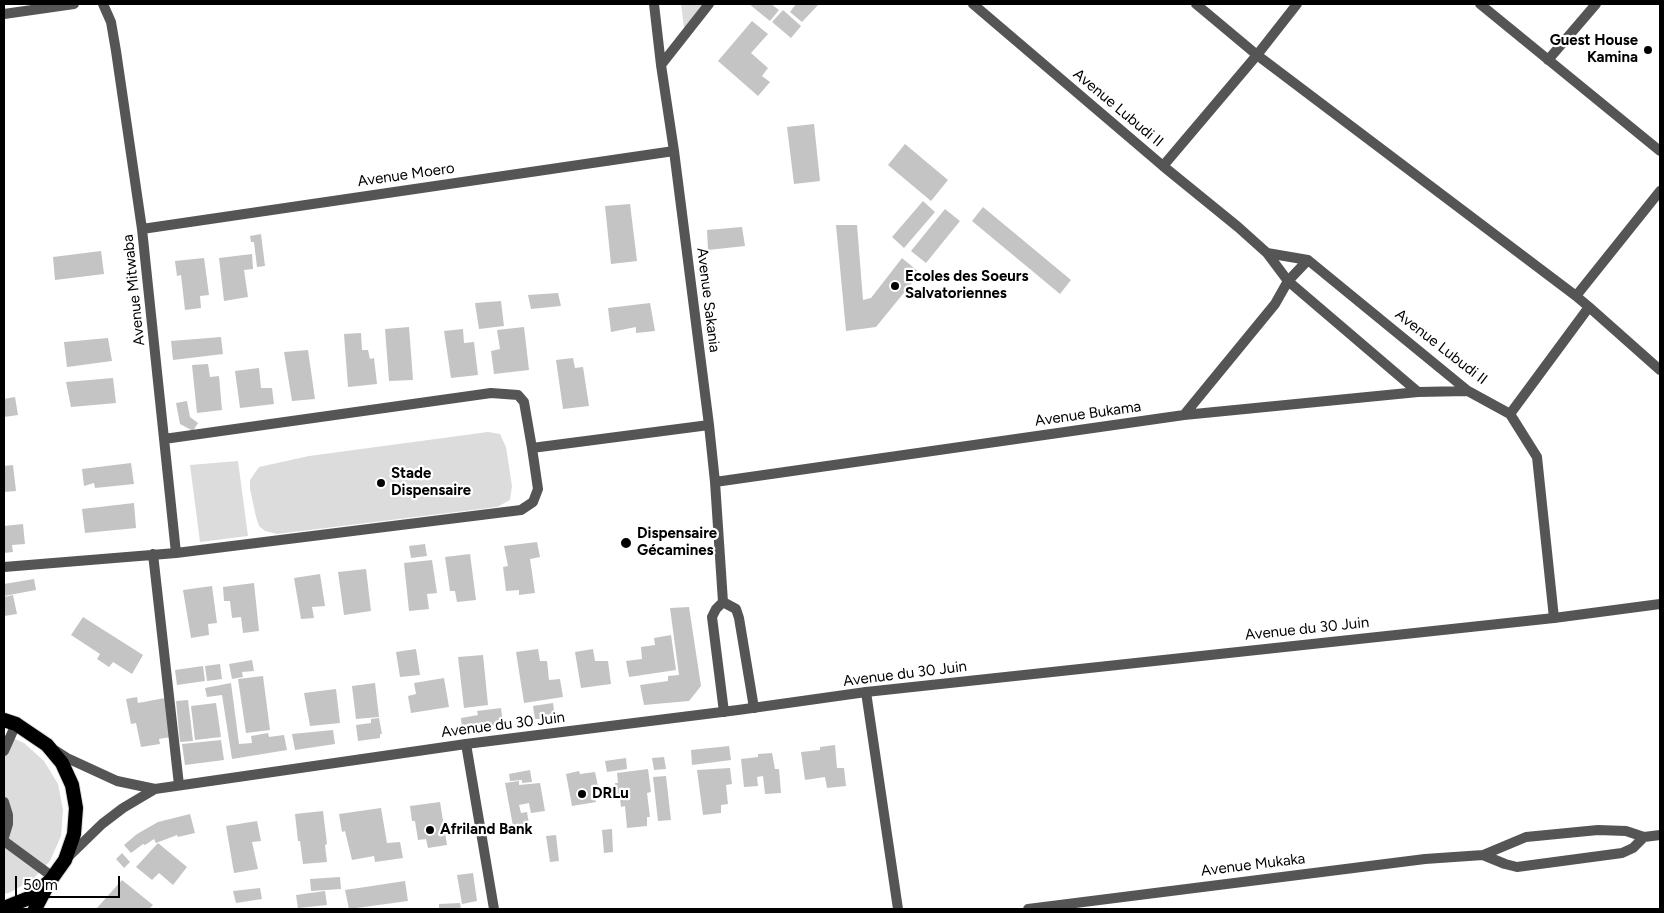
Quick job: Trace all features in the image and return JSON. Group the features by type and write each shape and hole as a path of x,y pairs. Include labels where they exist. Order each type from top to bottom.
{"highway":[{"path":"4,908 32,904 66,860 74,834 76,808 72,785 62,763 47,745 10,722"}],"street":[{"path":"4,14 74,4"},
{"name":"Avenue Mitwaba","path":"103,4 110,22 116,51 142,229 176,553"},
{"name":"Avenue Sakania","path":"654,4 709,425 723,602"},
{"path":"661,65 709,4"},
{"name":"Avenue Lubudi II","path":"973,4 1163,166 1238,226 1267,253 1288,281 1418,392"},
{"path":"1196,4 1257,55 1576,296 1660,370"},
{"path":"1163,166 1257,55 1297,4"},
{"path":"1480,4 1660,152"},
{"path":"1548,60 1596,4"},
{"name":"Avenue Moero","path":"142,229 674,150"},
{"path":"1576,296 1660,191"},
{"path":"1267,253 1308,260"},
{"path":"1184,415 1275,304 1288,281 1308,260"},
{"name":"Avenue Lubudi II","path":"1308,260 1468,391 1510,414"},
{"path":"1554,618 1536,457 1510,414 1588,307"},
{"name":"Avenue Bukama","path":"715,482 1184,415 1418,392 1468,391"},
{"path":"4,567 176,553 521,510 533,502 538,490 524,402 518,395 509,393 482,394 164,439"},
{"path":"532,448 709,425"},
{"path":"153,554 179,785"},
{"path":"724,712 712,616 723,602 736,610 739,618 754,708"},
{"name":"Avenue du 30 Juin","path":"155,788 466,744 724,712 866,692 1554,618 1660,604"},
{"path":"866,692 898,909"},
{"path":"4,751 10,722"},
{"path":"466,744 494,909"},
{"path":"47,745 67,758 118,781 155,788"},
{"path":"66,860 102,824 155,788"},
{"path":"4,802 8,815 8,824 4,837"},
{"name":"Avenue Mukaka","path":"1028,909 1425,858 1483,855 1518,840 1535,836 1598,830 1626,832 1644,837 1660,835"},
{"name":"Avenue Mukaka","path":"1483,855 1517,867 1622,853 1633,848 1644,837"},
{"path":"4,841 51,879"}],"shaded area":[{"path":"681,4 703,4 684,28"},
{"name":"Stade Dispensaire","path":"488,432 500,434 506,447 512,486 510,500 497,507 277,534 265,531 259,526 250,489 250,480 259,467 309,456"},
{"path":"238,461 248,536 200,542 190,465"},
{"path":"4,734 24,743 44,761 58,784 63,810 61,836 50,861 32,880 4,894"}],"building":[{"path":"749,4 771,4 779,10 770,21"},
{"path":"796,4 819,4 802,22 790,12"},
{"path":"783,10 801,26 791,38 772,22"},
{"path":"752,21 768,34 751,53 768,68 762,76 770,82 758,96 718,61"},
{"path":"814,124 820,181 794,184 787,127"},
{"path":"905,144 948,180 931,201 888,165"},
{"name":"Ecoles des Soeurs Salvatoriennes","path":"923,201 935,212 904,248 892,237"},
{"path":"630,204 637,261 611,264 605,206"},
{"name":"Ecoles des Soeurs Salvatoriennes","path":"983,207 1071,280 1060,294 972,221"},
{"name":"Ecoles des Soeurs Salvatoriennes","path":"945,209 960,221 926,263 911,251"},
{"name":"Ecoles des Soeurs Salvatoriennes","path":"836,225 857,225 863,300 871,298 902,258 920,273 876,327 846,331"},
{"path":"742,227 745,246 708,250 707,230"},
{"path":"261,234 265,266 257,267 254,242 251,242 250,236"},
{"path":"101,251 104,274 55,280 53,257"},
{"path":"252,254 253,269 244,270 248,297 224,301 219,258"},
{"path":"204,258 209,295 200,296 201,308 185,310 181,275 177,276 175,261"},
{"path":"558,293 561,306 531,309 528,295"},
{"path":"501,301 504,326 479,329 475,303"},
{"path":"650,303 655,331 636,333 636,327 611,332 608,308"},
{"path":"409,327 413,380 389,381 385,329"},
{"path":"524,327 529,370 494,374 491,351 500,349 497,330"},
{"path":"463,329 464,343 474,342 478,375 451,378 444,331"},
{"path":"361,333 362,350 368,350 370,359 374,358 377,384 348,387 344,334"},
{"path":"221,337 223,354 173,360 171,341"},
{"path":"108,338 112,361 67,367 64,342"},
{"path":"308,350 315,399 292,401 284,352"},
{"path":"573,358 575,368 583,367 589,406 563,409 556,360"},
{"path":"208,364 210,377 219,376 222,410 197,413 192,365"},
{"path":"259,368 261,388 272,388 274,404 240,408 235,371"},
{"path":"113,378 116,403 71,407 66,382"},
{"path":"15,397 18,415 4,417 4,399"},
{"path":"187,401 190,417 198,423 193,431 180,424 176,403"},
{"path":"131,463 134,484 95,488 94,483 84,486 82,469"},
{"path":"13,465 16,491 4,492 4,466"},
{"path":"134,503 136,528 85,533 82,509"},
{"path":"23,524 25,544 12,545 13,552 4,553 4,526"},
{"path":"537,542 540,557 530,559 535,593 519,595 519,590 506,591 503,567 508,566 504,546"},
{"path":"425,544 427,556 411,558 409,546"},
{"path":"470,554 476,600 457,602 455,591 450,591 445,557"},
{"path":"432,560 437,593 427,594 429,609 409,611 404,563"},
{"path":"366,569 371,611 344,615 338,572"},
{"path":"320,574 325,606 312,607 314,618 301,619 294,578"},
{"path":"34,579 36,590 4,596 4,584"},
{"path":"254,583 259,631 243,633 241,617 232,618 230,601 224,601 223,587"},
{"path":"212,586 217,623 208,624 209,635 191,638 183,590"},
{"path":"13,595 17,614 4,616 4,597"},
{"path":"689,607 701,686 689,701 644,705 640,685 668,681 668,676 679,675 670,608"},
{"path":"83,617 143,655 132,674 113,662 109,667 97,659 100,654 71,635"},
{"path":"671,635 676,670 629,677 626,661 642,659 641,647 655,645 654,638"},
{"path":"416,649 420,675 400,677 396,652"},
{"path":"538,649 540,661 547,661 549,680 560,679 563,697 524,703 516,652"},
{"path":"593,649 595,661 608,661 611,684 581,688 575,652"},
{"path":"483,655 488,705 464,708 458,657"},
{"path":"252,660 254,671 242,672 243,677 232,679 229,664"},
{"path":"220,664 222,679 207,681 205,666"},
{"path":"203,666 205,681 177,685 175,670"},
{"path":"263,676 270,730 246,733 238,679"},
{"path":"444,678 449,707 411,713 408,696 416,694 414,683"},
{"path":"231,683 239,744 252,743 251,736 268,733 269,737 284,735 287,750 232,759 222,695 207,697 205,688"},
{"path":"375,683 379,717 356,719 352,686"},
{"path":"336,689 340,723 310,726 304,693"},
{"path":"137,697 138,703 165,698 171,737 159,739 160,744 141,747 136,723 131,724 126,699"},
{"path":"188,700 193,741 180,742 176,701"},
{"path":"216,703 221,737 195,740 191,706"},
{"path":"553,703 555,718 535,719 533,706"},
{"path":"501,708 503,724 462,729 461,718 478,715 477,711"},
{"path":"379,718 382,734 380,734 380,738 358,741 356,725 371,723 371,719"},
{"path":"333,730 335,744 295,750 292,734"},
{"path":"221,740 224,760 185,765 182,744"},
{"path":"835,745 837,768 844,768 846,786 827,788 825,777 805,780 801,752 820,750 820,747"},
{"path":"729,746 731,760 692,765 691,750"},
{"path":"772,753 775,769 779,769 781,793 765,794 763,776 757,777 758,786 744,787 741,759 758,757 758,754"},
{"path":"664,757 666,769 654,770 652,758"},
{"path":"626,758 627,769 607,772 605,761"},
{"path":"730,768 732,784 726,785 728,804 721,805 721,813 703,815 697,770"},
{"path":"648,769 651,792 647,793 650,817 647,817 647,826 627,828 625,806 621,807 620,799 617,799 615,783 618,783 617,773"},
{"path":"530,770 532,782 522,783 522,780 510,781 509,774"},
{"name":"DRLu","path":"579,771 580,774 595,772 598,786 593,786 596,802 572,806 566,774"},
{"path":"666,776 671,820 658,821 653,777"},
{"path":"519,781 519,785 540,783 545,811 531,813 529,803 519,805 521,813 527,812 529,824 513,826 505,783"},
{"name":"Afriland Bank","path":"440,802 447,845 428,848 426,839 418,840 410,806"},
{"path":"381,808 387,843 400,842 403,858 375,862 374,856 352,860 345,831 342,832 339,814"},
{"path":"323,811 327,862 303,864 295,814"},
{"path":"190,814 195,833 178,837 177,835 156,843 154,839 131,853 124,845 137,834 158,822"},
{"path":"257,821 261,841 252,842 258,869 234,873 226,826"},
{"path":"612,829 613,852 604,853 602,830"},
{"path":"556,835 559,861 550,862 546,836"},
{"path":"158,843 187,867 173,885 159,873 152,880 136,867"},
{"path":"122,853 130,862 124,868 116,859"},
{"path":"473,873 477,901 462,904 457,875"},
{"path":"340,877 341,889 311,891 310,879"},
{"path":"122,880 153,905 149,909 96,909"},
{"path":"405,881 408,901 349,909 345,890"},
{"path":"260,888 262,899 236,903 233,891"},
{"path":"325,891 327,905 298,908 296,895"},
{"path":"460,903 461,909 439,909 439,904"}],"place":[{"name":"Guest House Kamina","path":"1648,50"},
{"name":"Ecoles des Soeurs Salvatoriennes","path":"895,286"},
{"name":"Stade Dispensaire","path":"381,483"},
{"name":"Dispensaire Gécamines","path":"626,543"},
{"name":"DRLu","path":"582,794"},
{"name":"Afriland Bank","path":"430,830"}]}
